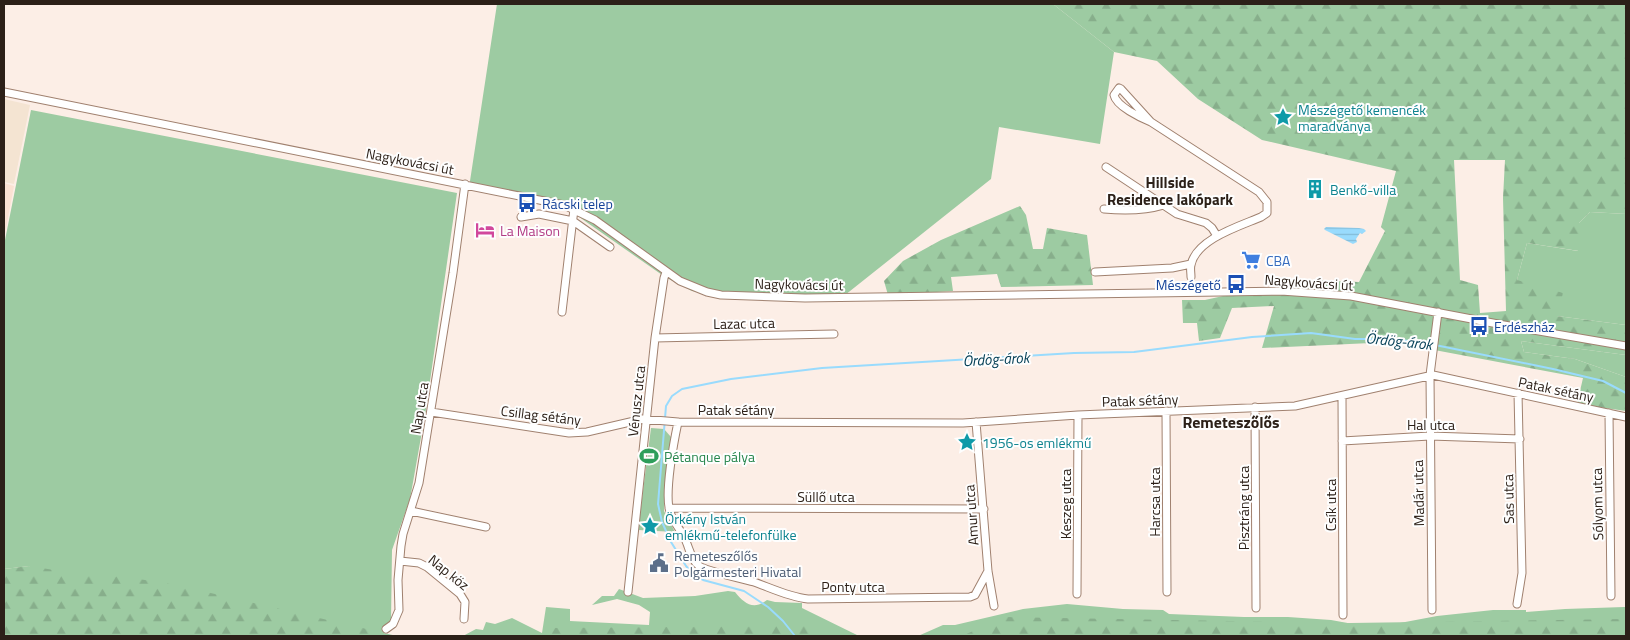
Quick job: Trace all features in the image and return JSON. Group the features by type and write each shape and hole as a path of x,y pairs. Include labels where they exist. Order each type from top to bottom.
{"street":[{"path":"1151,122 1121,88 1116,91 1114,95 1116,101 1259,192 1267,202 1267,213 1217,236 1203,246 1194,256 1190,277"},
{"name":"Nagykovácsi út","path":"4,92 557,203 595,220 666,272 693,288 721,295 803,298 1280,291 1351,296 1626,346"},
{"path":"1106,167 1176,214 1206,223 1217,236"},
{"name":"Nap utca","path":"386,629 393,624 398,613 403,534 419,483 460,222 464,184"},
{"path":"1104,209 1119,211 1136,210 1164,205"},
{"path":"562,312 574,209"},
{"path":"521,217 539,214 573,221 610,247"},
{"path":"1096,272 1172,268 1191,264"},
{"name":"Vénusz utca","path":"628,592 649,420 655,338 666,272"},
{"name":"Madár utca","path":"1432,610 1430,375 1438,312"},
{"name":"Lazac utca","path":"655,338 834,334"},
{"name":"Patak sétány","path":"649,420 678,422 976,422 1078,415 1302,405 1430,375 1626,416"},
{"name":"Sas utca","path":"1517,604 1522,573 1518,393"},
{"name":"Csík utca","path":"1342,396 1343,614"},
{"name":"Pisztráng utca","path":"1255,407 1256,608"},
{"name":"Harcsa utca","path":"1166,411 1167,592"},
{"name":"Csillag sétány","path":"431,412 569,433 587,432 649,420"},
{"name":"Sólyom utca","path":"1609,413 1611,596"},
{"name":"Keszeg utca","path":"1077,594 1078,415"},
{"path":"669,508 668,500 678,422"},
{"name":"Amur utca","path":"976,422 988,571 994,606"},
{"name":"Hal utca","path":"1342,441 1430,436 1520,439"},
{"name":"Süllő utca","path":"669,508 984,509"},
{"name":"Ponty utca","path":"669,508 672,517 686,540 693,559 698,565 808,599 970,597 975,595 988,571"},
{"path":"411,511 486,527"},
{"name":"Nap köz","path":"400,561 419,563 427,567 460,594 465,602 464,619"}],"shaded area":[{"path":"4,99 30,105 14,184 4,182"},
{"path":"4,183 14,186 4,239"}],"green space":[{"path":"497,4 1053,4 1114,52 1100,144 999,127 991,179 840,299 717,296 692,291 665,277 572,212 471,188 470,181"},
{"path":"1053,4 1626,4 1626,214 1590,212 1579,223 1579,251 1527,243 1517,280 1563,293 1557,316 1626,325 1626,355 1521,341 1524,352 1575,359 1626,377 1626,411 1577,404 1583,378 1392,342 1262,348 1274,306 1232,308 1220,338 1199,341 1197,323 1183,323 1182,300 1276,294 1283,279 1359,282 1385,231 1381,227 1396,171 1262,140 1198,99 1157,61 1114,52","holes":["1454,160 1505,160 1503,198 1506,311 1480,313 1478,285 1460,280"]},
{"path":"31,110 457,193 426,409 410,499 392,550 391,622 389,629 383,634 4,636 30,566 4,569 4,245"},
{"path":"1020,206 1026,215 1033,249 1043,249 1047,228 1087,235 1093,285 1001,287 997,274 951,277 953,291 888,295 884,281 903,261 941,240"},
{"path":"1590,212 1626,214 1626,325 1557,316 1517,280 1527,243 1578,251 1579,223"},
{"path":"1521,341 1626,355 1626,377 1575,359 1524,352"},
{"path":"651,428 664,429 671,437 664,511 675,532 638,530"},
{"path":"29,566 104,578 120,576 176,585 397,636 4,636 4,569"},
{"path":"619,589 643,598 695,596 728,591 735,592 745,602 753,605 767,600 802,603 802,608 859,636 463,636 476,629 483,630 486,622 495,624 512,618 542,633 546,607 570,609 570,621 649,625 650,612 639,605 617,599 592,605 602,596 614,596"},
{"path":"1067,604 1163,610 1169,614 1331,620 1364,626 1384,626 1437,616 1493,610 1526,610 1526,612 1626,607 1626,636 918,636 943,625 955,625 1023,609"},
{"path":"1004,617 1349,623 1626,619 1626,636 962,636"},
{"path":"804,626 820,636 543,636 547,628"}],"water":[{"path":"1326,227 1359,228 1366,231 1362,234 1360,233 1356,239 1357,242 1353,244 1325,230"}],"waterway":[{"name":"Ördög-árok","path":"795,636 768,607 744,591 703,580 694,575 671,542 662,522 658,504 666,406 672,396 682,389 731,379 822,368 1074,353 1134,352 1252,337 1311,333 1355,339 1394,339 1431,344"},
{"name":"Ördög-árok","path":"1435,345 1603,381 1626,393"}],"place":[{"name":"Mészégető kemencék maradványa","path":"1283,117"},
{"name":"Benkő-villa","path":"1315,189"},
{"name":"Rácski telep","path":"527,203"},
{"name":"La Maison","path":"485,230"},
{"name":"CBA","path":"1251,260"},
{"name":"Mészégető","path":"1236,284"},
{"name":"Erdészház","path":"1479,326"},
{"name":"1956-os emlékmű","path":"967,442"},
{"name":"Pétanque pálya","path":"649,456"},
{"name":"Örkény István emlékmű-telefonfülke","path":"650,526"},
{"name":"Remeteszőlős Polgármesteri Hivatal","path":"659,563"}],"district":[{"name":"Hillside Residence lakópark","path":"1170,190"},
{"name":"Remeteszőlős","path":"1231,422"}]}
